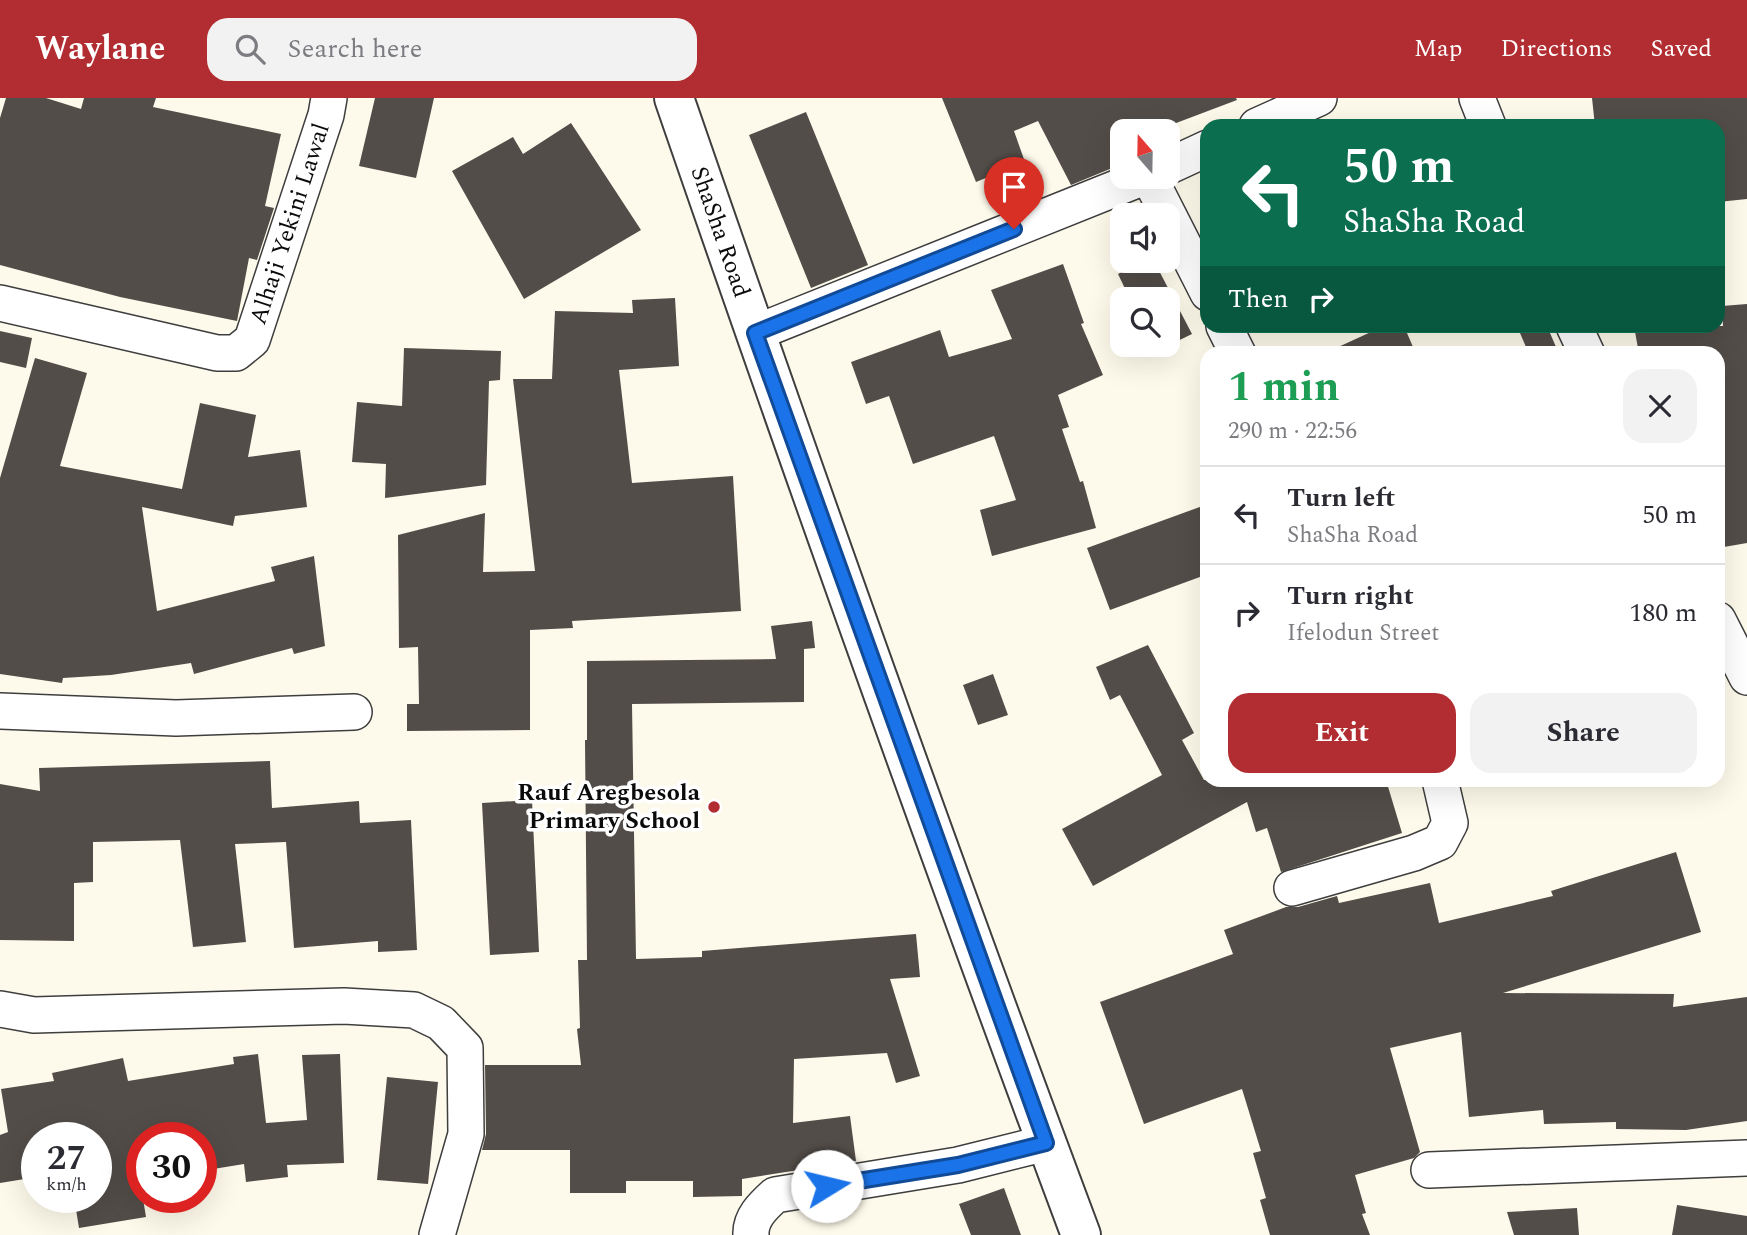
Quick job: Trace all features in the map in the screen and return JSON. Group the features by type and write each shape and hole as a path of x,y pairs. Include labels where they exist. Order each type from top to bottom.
{"street":[{"name":"Alhaji Yekini Lawal","path":"0,303 216,353 236,353 252,340 326,115 329,98"},
{"name":"ShaSha Road","path":"674,98 755,333 1081,1235"},
{"path":"1272,119 1319,98"},
{"path":"1477,98 1485,119"},
{"path":"1180,161 1200,152"},
{"path":"755,333 1117,189"},
{"path":"1153,189 1200,278"},
{"path":"1725,634 1747,677"},
{"path":"0,711 176,718 354,712"},
{"path":"1292,888 1414,853 1440,842 1450,823 1442,787"},
{"path":"0,1009 34,1015 344,1006 414,1010 441,1023 465,1048 466,1134 437,1235"},
{"path":"751,1235 751,1227 760,1209 775,1195 958,1165 1046,1143"},
{"path":"1429,1170 1747,1158"}],"building":[{"path":"6,98 46,98 81,109 84,98 156,98 153,107 281,134 265,206 274,208 257,260 249,258 237,321 120,297 0,265 0,118"},
{"path":"375,98 434,98 416,178 359,166"},
{"path":"942,98 1237,100 1180,122 1180,119 1110,119 1110,169 1071,185 1038,121 1014,131 1025,162 976,182"},
{"path":"1592,98 1747,98 1747,199 1725,201 1725,119 1594,119"},
{"path":"806,112 868,265 811,288 749,135"},
{"path":"571,123 641,230 524,299 452,171 513,137 523,154"},
{"path":"1063,264 1084,323 1081,324 1103,375 1058,395 1069,427 1062,429 1080,482 1083,481 1096,528 992,556 980,510 1016,500 994,436 913,464 889,396 866,404 851,362 940,330 949,357 1012,339 991,290"},
{"path":"1160,273 1168,287 1124,287 1118,274"},
{"path":"675,298 679,366 619,370 632,483 733,476 741,611 572,621 573,628 530,630 530,730 407,731 407,704 419,704 418,647 399,648 398,535 485,513 483,572 535,571 513,379 552,379 555,311 633,313 632,300"},
{"path":"1747,304 1747,543 1725,547 1725,346 1638,346 1635,333 1725,333 1725,306"},
{"path":"1180,311 1192,334 1180,340"},
{"path":"0,331 32,338 26,368 0,362"},
{"path":"1369,333 1407,333 1413,346 1340,346"},
{"path":"1520,333 1550,333 1556,346 1526,346"},
{"path":"404,348 501,351 500,380 489,381 486,485 385,498 386,464 352,462 357,402 402,406"},
{"path":"35,358 87,373 60,466 182,489 200,403 256,415 248,457 300,450 307,507 235,516 233,526 142,507 157,611 275,581 271,567 314,556 325,646 294,654 292,648 194,674 191,663 111,675 63,678 62,683 0,674 0,478"},
{"path":"1200,507 1200,577 1110,610 1087,548"},
{"path":"812,621 815,648 804,649 804,702 632,704 636,959 702,957 702,951 916,934 920,977 890,979 920,1076 896,1083 887,1053 794,1059 793,1123 850,1116 856,1161 742,1179 742,1196 693,1197 693,1181 626,1181 626,1193 570,1193 570,1150 482,1150 486,1134 485,1065 581,1065 577,1029 580,1028 578,960 587,960 587,661 776,659 771,626"},
{"path":"1148,645 1194,733 1182,740 1200,773 1200,787 1388,787 1402,833 1281,872 1267,828 1256,832 1247,802 1093,886 1062,829 1162,775 1120,695 1110,700 1096,667"},
{"path":"993,674 1008,715 978,725 963,685"},
{"path":"270,761 272,808 359,801 360,823 411,820 417,950 378,952 378,941 294,948 286,842 235,844 246,942 193,947 180,840 93,842 93,882 74,883 74,941 0,940 0,784 40,791 39,768"},
{"path":"532,800 539,952 490,955 482,803"},
{"path":"1676,852 1701,932 1503,993 1674,994 1673,1007 1747,997 1747,1121 1686,1130 1616,1129 1616,1122 1544,1124 1543,1110 1469,1117 1461,1032 1390,1048 1420,1152 1414,1158 1355,1175 1366,1213 1362,1214 1370,1235 1270,1235 1260,1200 1266,1198 1253,1153 1261,1151 1242,1089 1144,1124 1100,1002 1233,954 1224,930 1286,907 1298,907 1337,896 1339,903 1430,883 1439,923 1553,896 1551,891"},
{"path":"258,1054 266,1123 307,1120 302,1055 340,1054 344,1163 287,1165 288,1177 246,1182 244,1164 217,1168 217,1122 126,1122 126,1213 145,1213 146,1217 79,1228 77,1213 112,1213 112,1122 21,1122 21,1180 0,1183 0,1135 8,1132 1,1089 54,1081 52,1073 123,1058 128,1081 234,1064 233,1057"},
{"path":"387,1077 438,1082 428,1184 377,1180"},
{"path":"1004,1188 1021,1235 971,1235 959,1204"},
{"path":"1677,1205 1747,1216 1747,1235 1672,1235"},
{"path":"1577,1208 1579,1235 1514,1235 1507,1212"}],"place":[{"name":"Rauf Aregbesola Primary School","path":"714,807"}],"route":[{"path":"827,1186 958,1165 1046,1143 755,333 1014,229"}]}
